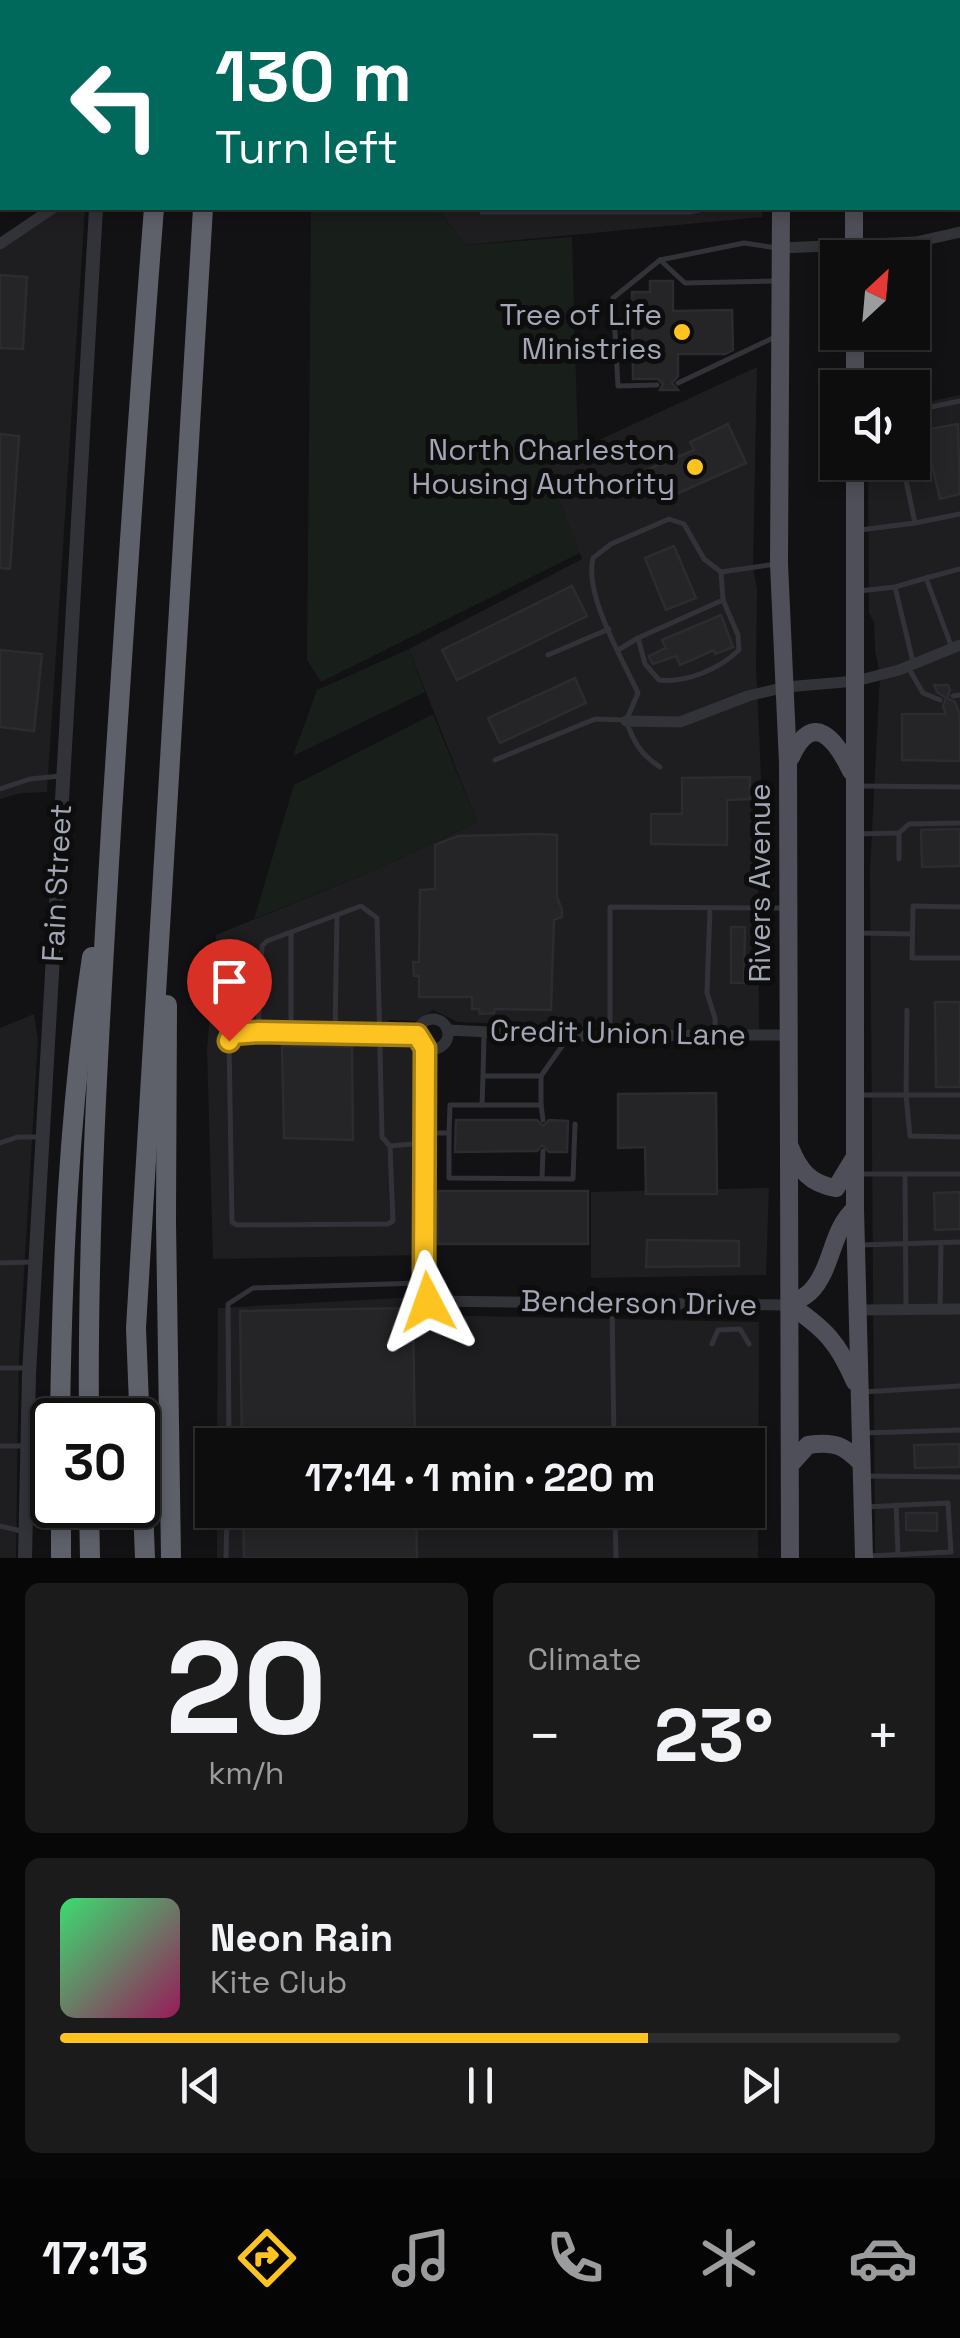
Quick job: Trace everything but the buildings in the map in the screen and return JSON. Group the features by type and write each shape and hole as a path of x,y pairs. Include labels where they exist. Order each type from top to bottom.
{"highway":[{"path":"89,1398 94,1176 110,852 154,210"},
{"path":"145,1558 136,1328 203,210"},
{"path":"164,837 168,897 166,1221 171,1558"},
{"path":"61,1398 73,1099 110,852"},
{"path":"61,1528 62,1558"},
{"path":"89,1528 90,1558"}],"main road":[{"name":"Rivers Avenue","path":"781,210 780,564 788,763 790,1558"},
{"path":"854,210 854,240"},
{"path":"855,480 855,1209 864,1557"},
{"path":"788,763 799,740 813,732 824,734 838,743 854,781"},
{"path":"788,1142 796,1162 820,1185 836,1188 855,1164"},
{"path":"855,1209 843,1219 836,1244 810,1292 790,1305 819,1324 840,1346 860,1392"},
{"path":"792,1464 808,1445 826,1442 845,1446 861,1470"}],"street":[{"path":"0,244 50,210"},
{"name":"Fain Street","path":"25,1558 29,1368 96,210"},
{"path":"925,240 960,232"},
{"path":"782,248 820,249"},
{"path":"626,720 680,722 748,696 786,686 856,681 956,647"},
{"path":"417,1035 428,1019 442,1022 448,1030 444,1044 435,1049 425,1048"},
{"name":"Credit Union Lane","path":"448,1030 569,1036 788,1035"},
{"path":"381,1033 417,1035"},
{"path":"417,1035 425,1048 424,1283"},
{"name":"Benderson Drive","path":"424,1283 428,1302 790,1305"},
{"path":"859,1310 960,1309"}],"lane":[{"path":"482,210 692,210"},
{"path":"657,386 618,386 612,298 660,260 744,243 782,248"},
{"path":"660,260 684,283 782,281"},
{"path":"678,384 766,344 781,332"},
{"path":"930,407 960,401"},
{"path":"906,480 915,523"},
{"path":"855,530 960,514"},
{"path":"660,767 634,743 626,720 638,693 609,630 589,572 593,558 612,544 669,519 684,524 704,559 721,572 780,564"},
{"path":"856,591 894,587 960,568"},
{"path":"638,638 646,664 659,680 676,682 726,662 739,650 738,635 723,600 721,572"},
{"path":"926,578 956,647"},
{"path":"894,587 911,665 923,694 940,700"},
{"path":"618,650 723,600"},
{"path":"548,654 609,630"},
{"path":"495,760 596,720 626,720"},
{"path":"0,789 63,775"},
{"path":"854,781 960,787"},
{"path":"854,834 899,833 908,824 960,823"},
{"path":"899,833 899,859"},
{"path":"258,1032 262,946 361,906 378,918 381,1033 382,1138 390,1146 393,1221 245,1226 232,1222 232,1034 381,1033"},
{"path":"960,907 914,906 912,934 912,958 960,958"},
{"path":"610,1036 610,907 787,908"},
{"path":"710,908 707,993 715,1018 715,1036"},
{"path":"335,1032 336,915"},
{"path":"291,932 291,1032"},
{"path":"854,933 912,934"},
{"path":"907,1010 906,1095 910,1136 960,1136"},
{"path":"482,1105 484,1032"},
{"path":"543,1120 541,1076 569,1036"},
{"path":"484,1076 541,1076"},
{"path":"855,1095 960,1095"},
{"path":"541,1105 450,1105 449,1178 573,1179 574,1124"},
{"path":"390,1146 450,1133"},
{"path":"0,1143 18,1137 42,1137"},
{"path":"542,1180 543,1151"},
{"path":"855,1164 905,1174 960,1174"},
{"path":"905,1174 906,1309"},
{"path":"857,1245 960,1242"},
{"path":"940,1309 941,1243"},
{"path":"0,1262 36,1262"},
{"path":"228,1428 228,1304 253,1288 424,1283"},
{"path":"612,1303 614,1428"},
{"path":"712,1344 718,1330 740,1329 749,1344"},
{"path":"0,1368 29,1368"},
{"path":"860,1392 960,1386"},
{"path":"860,1433 960,1430"},
{"path":"0,1446 26,1446"},
{"path":"861,1470 960,1477"},
{"path":"862,1507 948,1504 951,1552 864,1557"},
{"path":"896,1505 898,1554"},
{"path":"0,1526 25,1532"},
{"path":"226,1558 227,1528"},
{"path":"615,1528 616,1558"}],"shaded area":[{"path":"50,210 85,210 47,792 0,799 0,244"},
{"path":"311,210 439,210 465,245 572,237 578,447 545,465 580,553 321,682 307,660"},
{"path":"439,210 762,210 762,217 465,245"},
{"path":"757,367 753,567 757,589 756,665 764,843 758,885 759,1035 458,1022 433,1010 417,1021 389,1020 388,1039 412,1041 420,1054 424,1255 213,1259 207,1050 216,935 377,869 477,822 409,649 582,559 545,465"},
{"path":"960,395 960,1558 875,1558 870,870 880,675 874,622 869,613 868,480 930,480 930,401"},
{"path":"409,649 425,692 293,756 317,690"},
{"path":"433,714 477,822 377,869 254,919 294,785"},
{"path":"34,1014 38,1040 19,1358 16,1558 0,1558 0,1028"},
{"path":"769,1188 766,1275 591,1278 591,1192"},
{"path":"416,1297 423,1315 759,1322 759,1428 217,1428 218,1308"},
{"path":"217,1528 758,1528 758,1558 217,1558"}],"place":[{"name":"Tree of Life Ministries","path":"682,332"},
{"name":"North Charleston Housing Authority","path":"695,467"}],"route":[{"path":"229,1041 232,1034 258,1032 417,1035 425,1048 424,1283 428,1302"}]}
